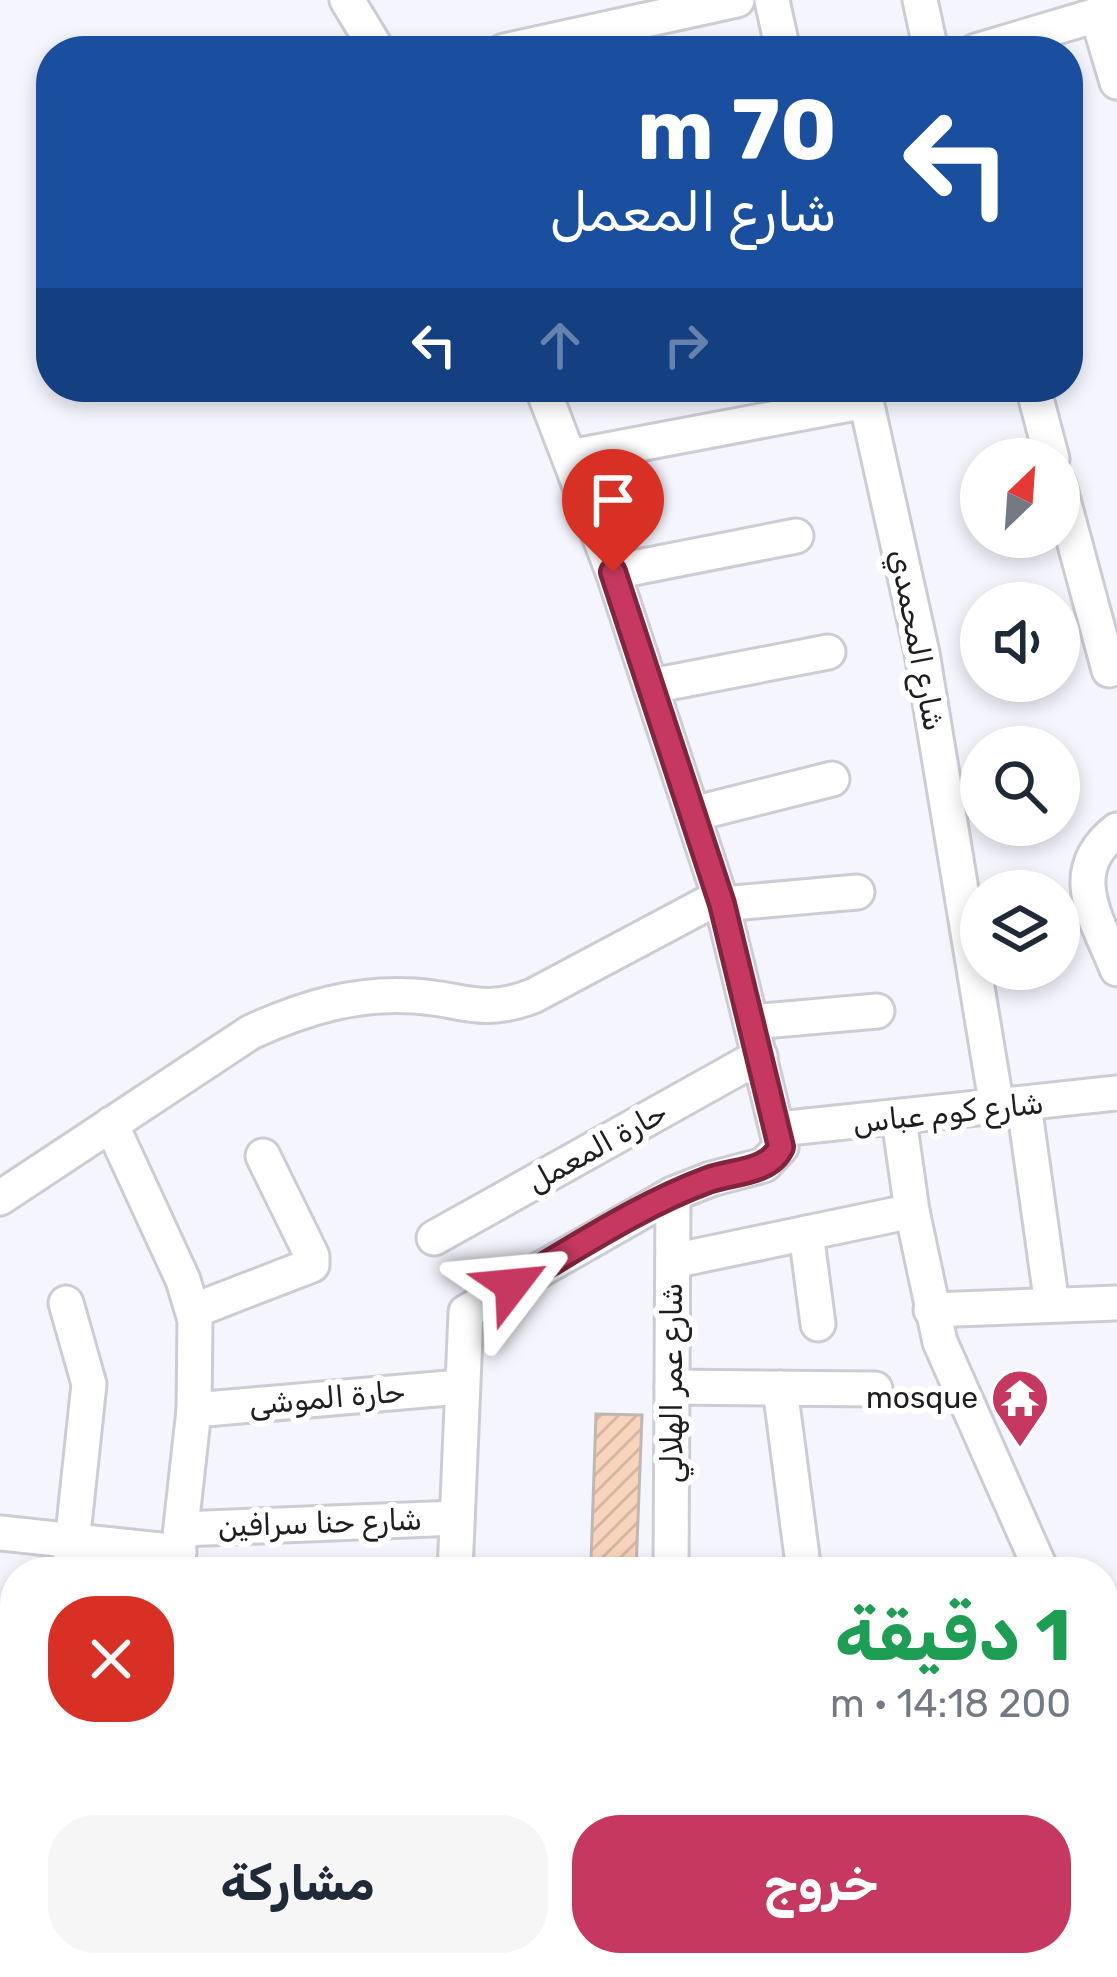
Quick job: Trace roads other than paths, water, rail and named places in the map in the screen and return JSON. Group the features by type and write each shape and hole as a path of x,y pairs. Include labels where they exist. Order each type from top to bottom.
{"street":[{"path":"347,0 369,36"},
{"path":"573,36 737,0"},
{"path":"772,0 780,36"},
{"path":"920,0 928,36"},
{"path":"1018,36 1086,12 1117,82"},
{"path":"456,1557 466,1312 674,1195 771,1161 781,1147 720,900 613,572 548,402"},
{"path":"570,457 828,402"},
{"name":"شارع المحمدي","path":"867,402 922,652 1052,1305"},
{"path":"1037,402 1046,438"},
{"path":"613,572 796,536"},
{"path":"1079,558 1109,670"},
{"path":"652,686 828,652"},
{"path":"693,814 832,778"},
{"path":"1117,830 1097,846 1087,874 1087,894 1109,925 1117,969"},
{"path":"0,1198 251,1032 291,1014 376,996 419,996 482,1008 508,1005 720,900 857,892"},
{"path":"752,1022 877,1011"},
{"name":"حارة المعمل","path":"434,1238 760,1056"},
{"name":"شارع كوم عباس","path":"779,1129 1117,1093"},
{"path":"898,1119 931,1310 952,1373 1035,1557"},
{"path":"111,1124 193,1311 197,1346 194,1410 179,1551"},
{"path":"193,1311 312,1264 262,1156"},
{"name":"شارع عمر الهلالي","path":"671,1557 674,1195"},
{"path":"673,1261 912,1211"},
{"path":"806,1233 818,1324"},
{"path":"66,1303 89,1384 71,1556"},
{"path":"931,1310 1117,1303"},
{"name":"حارة الموشى","path":"194,1410 460,1387"},
{"path":"672,1387 875,1389"},
{"path":"780,1388 803,1557"},
{"name":"شارع حنا سرافين","path":"0,1533 71,1556 179,1551 457,1518"}],"place":[{"name":"mosque","path":"1020,1449"}]}
